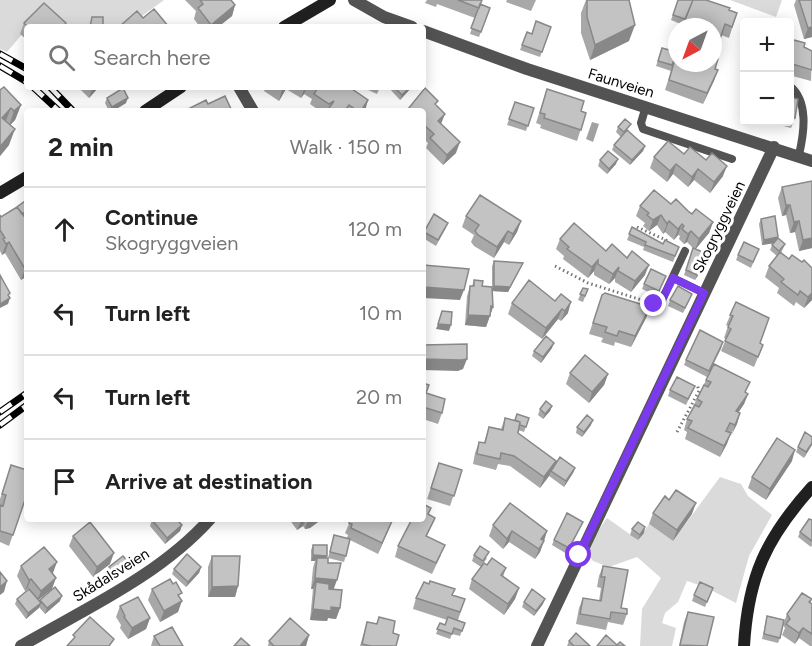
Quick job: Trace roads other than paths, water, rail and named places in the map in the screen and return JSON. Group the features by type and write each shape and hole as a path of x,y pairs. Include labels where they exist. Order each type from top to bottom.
{"main road":[{"path":"289,24 330,0"},
{"path":"150,108 176,90"},
{"path":"0,193 24,179"},
{"path":"744,646 747,604 761,557 778,528 812,487"}],"street":[{"path":"354,0 384,17 404,24"},
{"name":"Faunveien","path":"426,32 527,69 812,161"},
{"path":"241,90 251,108"},
{"name":"Skogryggveien","path":"537,646 774,147"},
{"name":"Skådalsveien","path":"21,646 152,569 207,522"}],"lane":[{"path":"794,92 801,100 803,137 799,155"},
{"path":"646,106 641,123 643,129 732,159"},
{"path":"660,304 685,251"},
{"path":"673,278 704,293"}],"railway":[{"path":"0,54 24,67"},
{"path":"0,66 24,80"},
{"path":"36,90 56,108"},
{"path":"53,90 70,108"},
{"path":"0,412 24,395"},
{"path":"0,425 24,407"}]}
